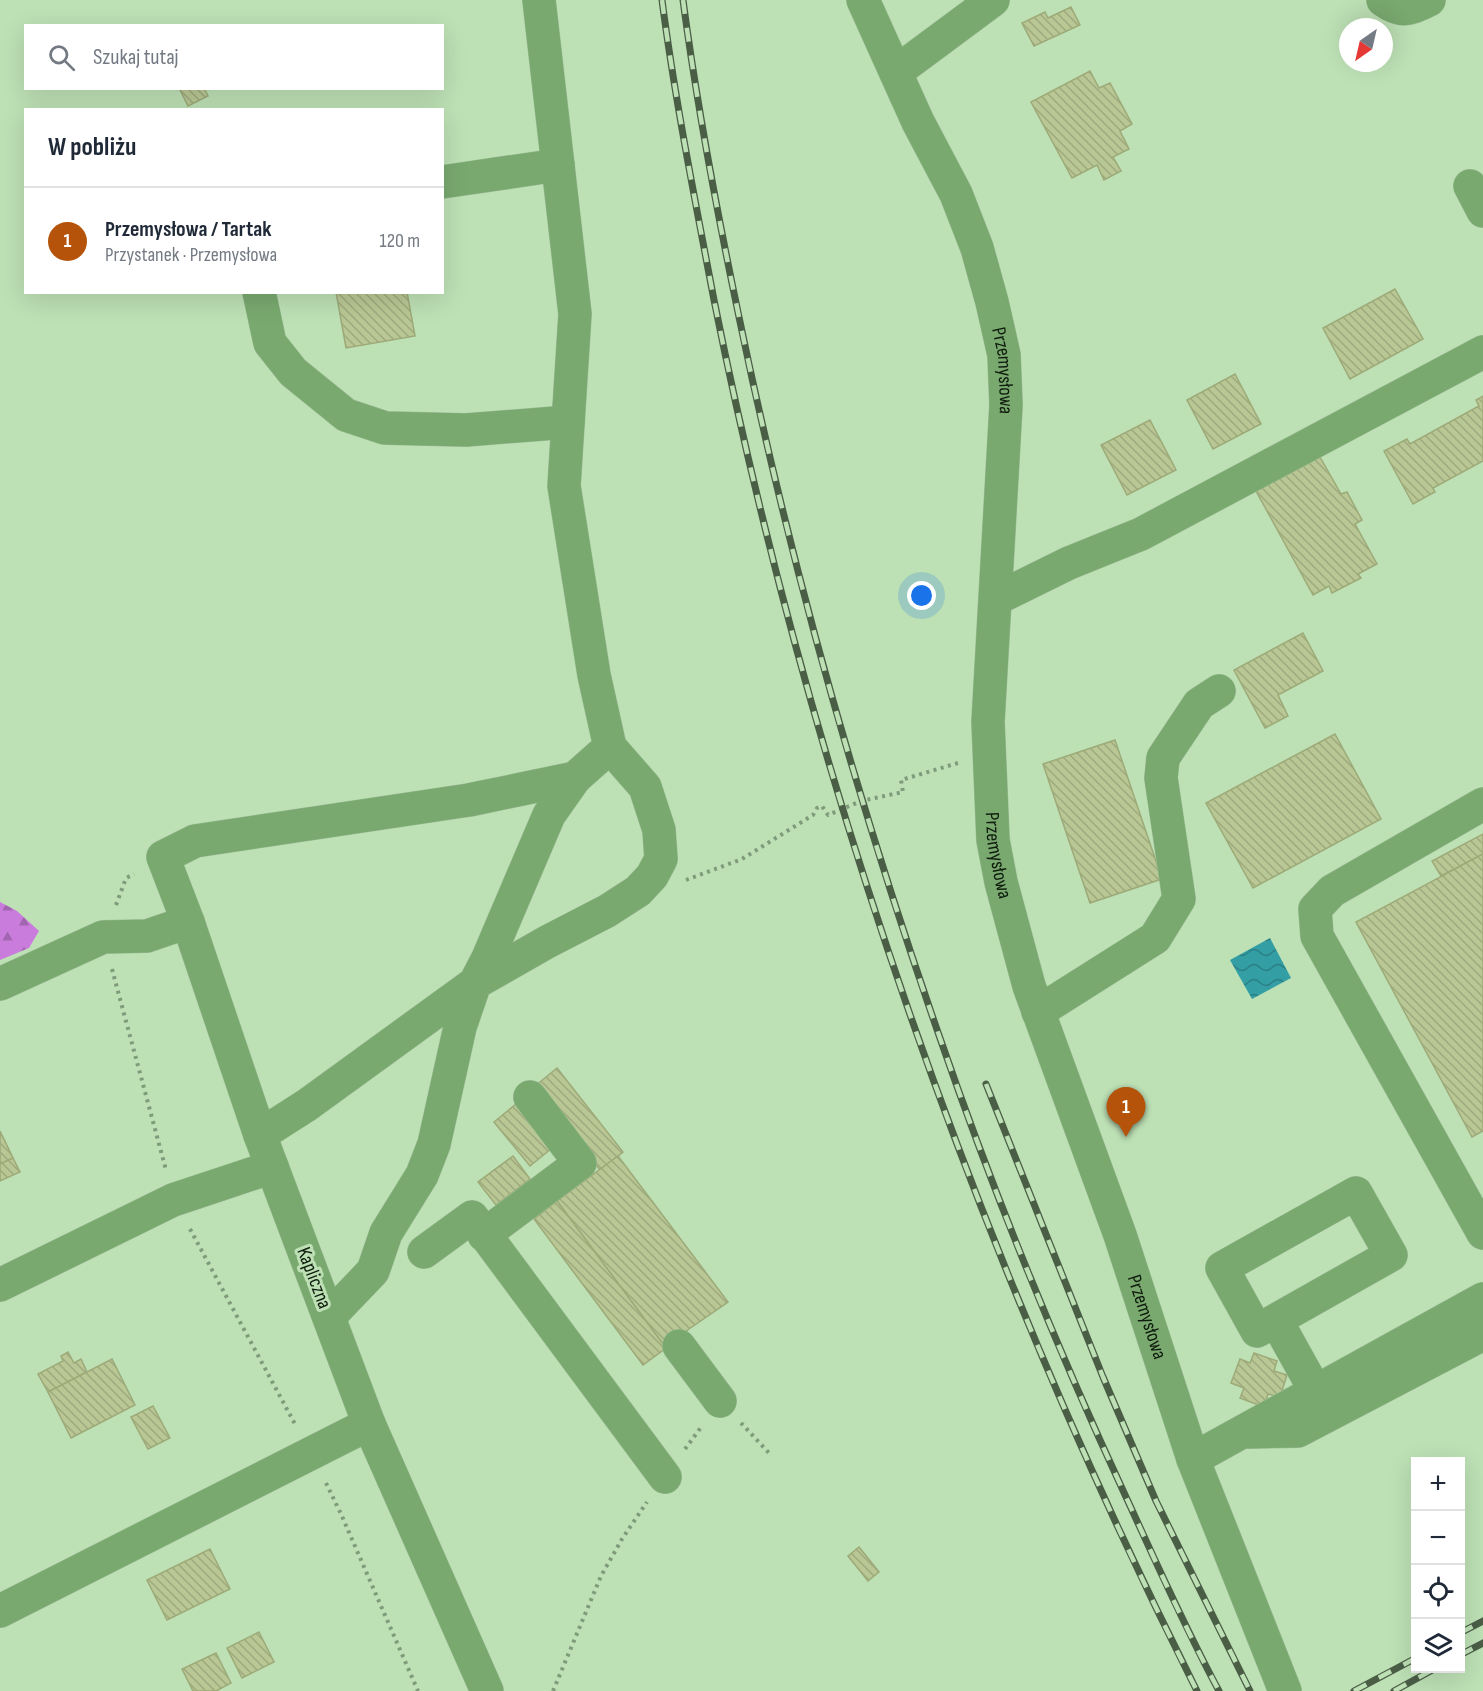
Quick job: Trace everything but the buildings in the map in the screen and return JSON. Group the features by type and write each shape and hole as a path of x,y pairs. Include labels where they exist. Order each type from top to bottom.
{"street":[{"path":"260,1134 307,1105 475,983 509,962 607,911 638,891 652,876 661,860 659,830 645,787 610,747 594,675 564,486 575,314 539,0"},
{"name":"Przemysłowa","path":"862,0 918,122 956,194 973,237 992,302 1004,355 1006,405 988,722 993,840 1011,923 1038,1012 1120,1234 1193,1459 1285,1691"},
{"path":"896,72 993,0"},
{"path":"1383,0 1395,8 1407,9 1429,0"},
{"path":"444,182 558,165"},
{"path":"259,294 270,343 293,372 346,416 385,428 466,430 568,422"},
{"path":"996,599 1069,563 1141,534 1483,352"},
{"path":"1038,1012 1155,938 1179,899 1161,778 1163,759 1199,704 1219,691"},
{"path":"329,1317 372,1271 386,1233 422,1175 434,1144 460,1027 475,983 488,958 549,815 575,778 610,747"},
{"path":"163,857 195,841 469,800 575,778"},
{"path":"1483,804 1332,891 1315,909 1317,936 1483,1233"},
{"name":"Kapliczna","path":"163,857 188,922 260,1134 369,1424 487,1691"},
{"path":"0,984 103,937 147,936 188,922"},
{"path":"484,1235 580,1163 530,1098"},
{"path":"0,1286 174,1200 272,1167"},
{"path":"1356,1193 1391,1255 1276,1320 1257,1330 1222,1268 1356,1193"},
{"path":"424,1252 472,1217 665,1477"},
{"path":"1193,1459 1483,1299"},
{"path":"1276,1320 1316,1392"},
{"path":"1243,1432 1298,1431 1483,1334"},
{"path":"679,1346 720,1401"},
{"path":"0,1611 369,1424"}],"path":[{"path":"638,891 691,879 742,859 813,815 817,808 822,806 828,815 861,801 903,792 901,780 964,761"},
{"path":"163,857 126,878 103,937 174,1200 311,1453 341,1514 418,1691"},
{"path":"553,1691 601,1576 622,1539 720,1401 770,1454"}],"green space":[{"path":"0,902 17,911 39,931 29,948 0,960"}],"water":[{"path":"1270,938 1291,978 1252,999 1230,960"}],"railway":[{"path":"662,0 679,112 714,300 754,480 799,659 851,836 909,1012 973,1185 1042,1356 1117,1525 1197,1691"},
{"path":"683,0 715,199 780,501 828,683 882,863 962,1099 1028,1272 1100,1441 1171,1595 1219,1691"},
{"path":"986,1084 1103,1377 1156,1501 1250,1691"},
{"path":"1465,1630 1483,1621"},
{"path":"1465,1652 1483,1643"},
{"path":"1354,1691 1411,1661"},
{"path":"1394,1691 1427,1673"}],"place":[{"name":"Przemysłowa / Tartak","path":"1126,1137"}]}
